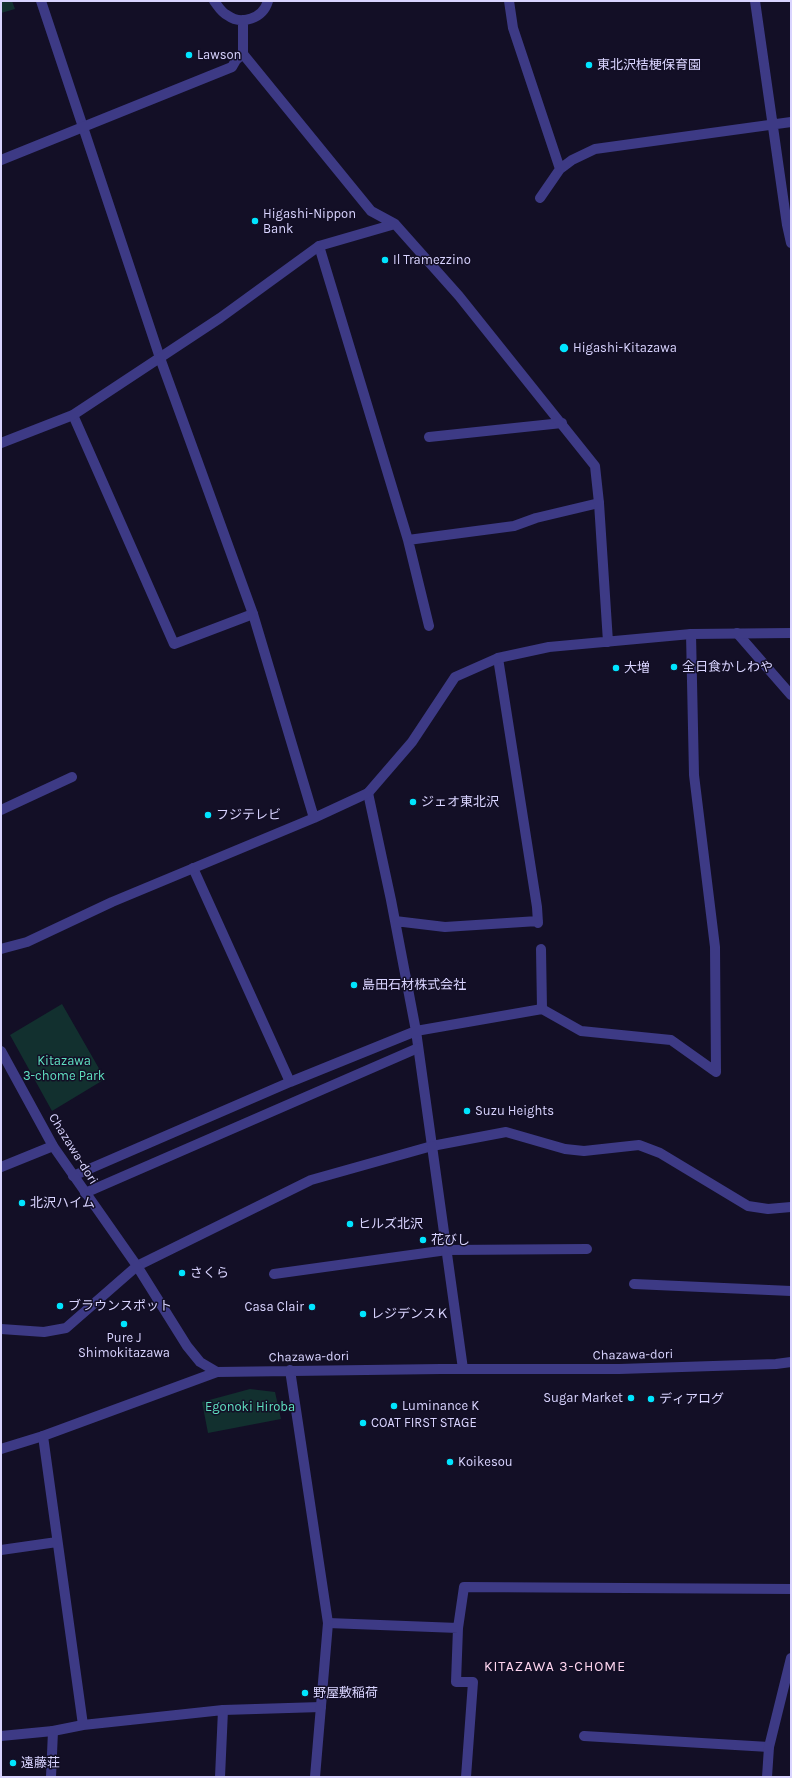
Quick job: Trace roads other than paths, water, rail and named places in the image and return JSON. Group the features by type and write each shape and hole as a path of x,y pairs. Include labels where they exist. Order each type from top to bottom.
{"street":[{"path":"41,1 160,358 253,614 314,818"},
{"path":"214,1 228,16 243,20 254,18 260,14 266,8 268,1"},
{"path":"509,1 513,28 560,169"},
{"path":"755,1 772,126 791,242"},
{"path":"243,20 243,54 371,211 395,224 459,296 562,423 594,466 599,503 608,642"},
{"path":"1,160 83,128 232,66 243,54"},
{"path":"540,198 560,169 572,160 594,149 772,126 791,122"},
{"path":"1,443 73,415 220,318 319,246 395,224"},
{"path":"319,246 408,540 429,626"},
{"path":"73,415 174,644 253,614"},
{"path":"429,437 562,423"},
{"path":"408,540 514,526 536,518 599,503"},
{"path":"737,633 791,695"},
{"path":"1,949 27,942 193,868 314,818 368,793 412,742 455,676 498,658 549,647 691,634 791,633"},
{"path":"73,1176 290,1082 416,1031 542,1009 581,1031 671,1040 716,1072 715,947 694,775 691,634"},
{"path":"395,921 445,927 538,922 498,658"},
{"path":"1,810 72,777"},
{"path":"368,793 416,1031 463,1369"},
{"path":"193,868 290,1082"},
{"path":"541,950 542,1009"},
{"path":"85,1193 418,1048"},
{"name":"Chazawa-dori","path":"1,1051 53,1146 137,1266 187,1346 200,1362 217,1372 290,1370 619,1369 776,1364 791,1362"},
{"path":"1,1329 44,1332 66,1328 137,1266 311,1180 432,1146 506,1132 565,1149 584,1151 639,1145 660,1153 748,1206 768,1209 791,1207"},
{"path":"1,1167 53,1146"},
{"path":"274,1274 447,1250 587,1249"},
{"path":"634,1284 791,1291"},
{"path":"290,1370 328,1623 315,1777"},
{"path":"1,1449 43,1436 217,1372"},
{"path":"43,1436 83,1725"},
{"path":"1,1550 57,1542"},
{"path":"466,1777 473,1682 456,1682 458,1628 464,1587 791,1589"},
{"path":"328,1623 458,1628"},
{"path":"767,1777 769,1747 791,1658"},
{"path":"1,1736 53,1731 83,1725 223,1710 321,1707"},
{"path":"220,1777 223,1710"},
{"path":"51,1777 53,1731"},
{"path":"584,1736 769,1747"}],"place":[{"name":"Lawson","path":"189,55"},
{"name":"東北沢桔梗保育園","path":"589,65"},
{"name":"Higashi-Nippon Bank","path":"255,221"},
{"name":"Il Tramezzino","path":"385,260"},
{"name":"Higashi-Kitazawa","path":"564,348"},
{"name":"全日食かしわや","path":"674,667"},
{"name":"大増","path":"616,668"},
{"name":"ジェオ東北沢","path":"413,802"},
{"name":"フジテレビ","path":"208,815"},
{"name":"島田石材株式会社","path":"354,985"},
{"name":"Suzu Heights","path":"467,1111"},
{"name":"北沢ハイム","path":"22,1203"},
{"name":"ヒルズ北沢","path":"350,1224"},
{"name":"花びし","path":"423,1240"},
{"name":"さくら","path":"182,1273"},
{"name":"ブラウンスポット","path":"60,1306"},
{"name":"Casa Clair","path":"312,1307"},
{"name":"レジデンスＫ","path":"363,1314"},
{"name":"Pure J Shimokitazawa","path":"124,1324"},
{"name":"Sugar Market","path":"631,1398"},
{"name":"ディアログ","path":"651,1399"},
{"name":"Luminance K","path":"394,1406"},
{"name":"COAT FIRST STAGE","path":"363,1423"},
{"name":"Koikesou","path":"450,1462"},
{"name":"野屋敷稲荷","path":"305,1693"},
{"name":"遠藤荘","path":"13,1763"}],"district":[{"name":"KITAZAWA 3-CHOME","path":"555,1667"}],"park label":[{"name":"Kitazawa 3-chome Park","path":"64,1068"},
{"name":"Egonoki Hiroba","path":"250,1407"}]}
